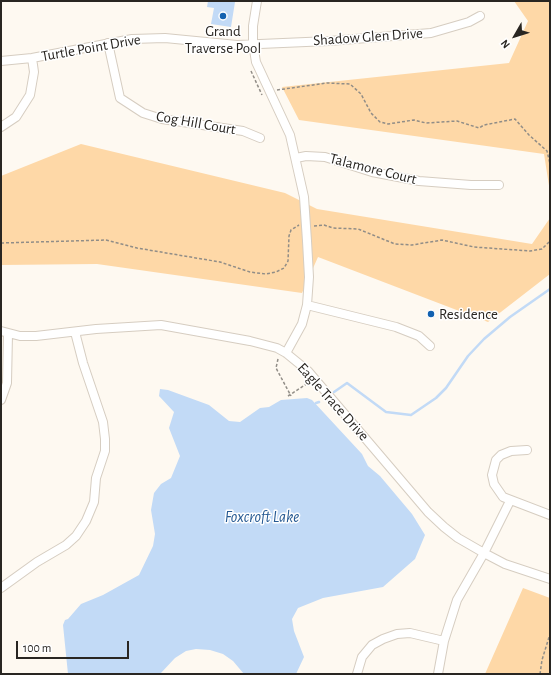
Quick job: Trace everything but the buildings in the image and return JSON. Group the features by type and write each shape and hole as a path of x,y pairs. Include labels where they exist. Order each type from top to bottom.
{"street":[{"path":"257,1 253,26 253,44 261,75 283,117 296,158 304,197 309,277 307,305 302,324 286,353"},
{"name":"Shadow Glen Drive","path":"253,44 329,41 431,33 469,22 480,16"},
{"name":"Turtle Point Drive","path":"1,61 32,58 108,43 151,38 237,45 253,44"},
{"name":"Cog Hill Court","path":"108,43 120,98 144,113 162,119 243,131 260,138"},
{"path":"1,127 16,117 30,95 33,79 32,58"},
{"name":"Talamore Court","path":"296,158 306,156 325,157 372,172 419,181 471,185 498,185"},
{"path":"307,305 396,327 419,336 430,346"},
{"name":"Eagle Trace Drive","path":"5,333 36,336 96,329 161,325 250,340 286,353 308,371 428,512 458,538 485,551 505,564 550,579"},
{"path":"1,588 37,562 66,546 76,536 86,521 94,502 96,478 105,451 105,439 103,422 83,364 75,332"},
{"path":"1,400 7,383 5,333"},
{"path":"527,450 501,455 496,460 492,467 494,484 503,497 550,516"},
{"path":"438,674 444,641 457,600 485,551 510,501"},
{"path":"357,674 362,657 372,645 382,639 397,634 410,633 444,641"}],"path":[{"path":"277,90 327,84 350,84 361,94 380,122 388,124 414,120 426,123 457,121 479,128 484,124 514,119 547,151 550,164 550,184"},
{"path":"1,243 106,240 137,248 220,262 250,272 266,274 276,272 284,268 288,261 289,236 291,230 299,225"},
{"path":"314,226 324,225 333,228 358,230 395,244 412,245 442,240 474,247 530,251 542,249 550,241"},
{"path":"278,359 276,368 290,396 308,383"},
{"path":"540,674 542,660 550,634"}],"shaded area":[{"path":"514,1 550,1 550,192 544,154 299,120 282,87 509,63 528,21"},
{"path":"81,144 285,193 317,209 532,244 550,218 550,274 488,322 318,257 302,293 97,264 1,265 1,176"},
{"path":"523,588 550,598 549,674 485,674"}],"water":[{"name":"Grand Traverse Pool","path":"208,1 235,2 231,27 211,24 214,8 207,7"},
{"name":"Foxcroft Lake","path":"160,389 168,390 209,405 229,421 240,422 260,408 269,407 281,400 307,398 312,400 362,454 368,466 380,476 412,514 425,535 415,559 383,587 323,598 298,608 292,619 294,631 304,657 296,674 244,674 233,661 223,654 210,650 196,649 186,651 175,658 160,674 68,674 63,625 65,620 68,619 81,604 103,595 139,575 153,546 155,534 151,510 154,493 161,484 171,478 180,456 169,428 174,412 159,396"}],"waterway":[{"path":"334,392 347,383 386,412 411,415 436,398 446,388 468,356 484,339 510,317 550,289"}],"place":[{"name":"Grand Traverse Pool","path":"223,16"},
{"name":"Residence","path":"431,314"}]}
